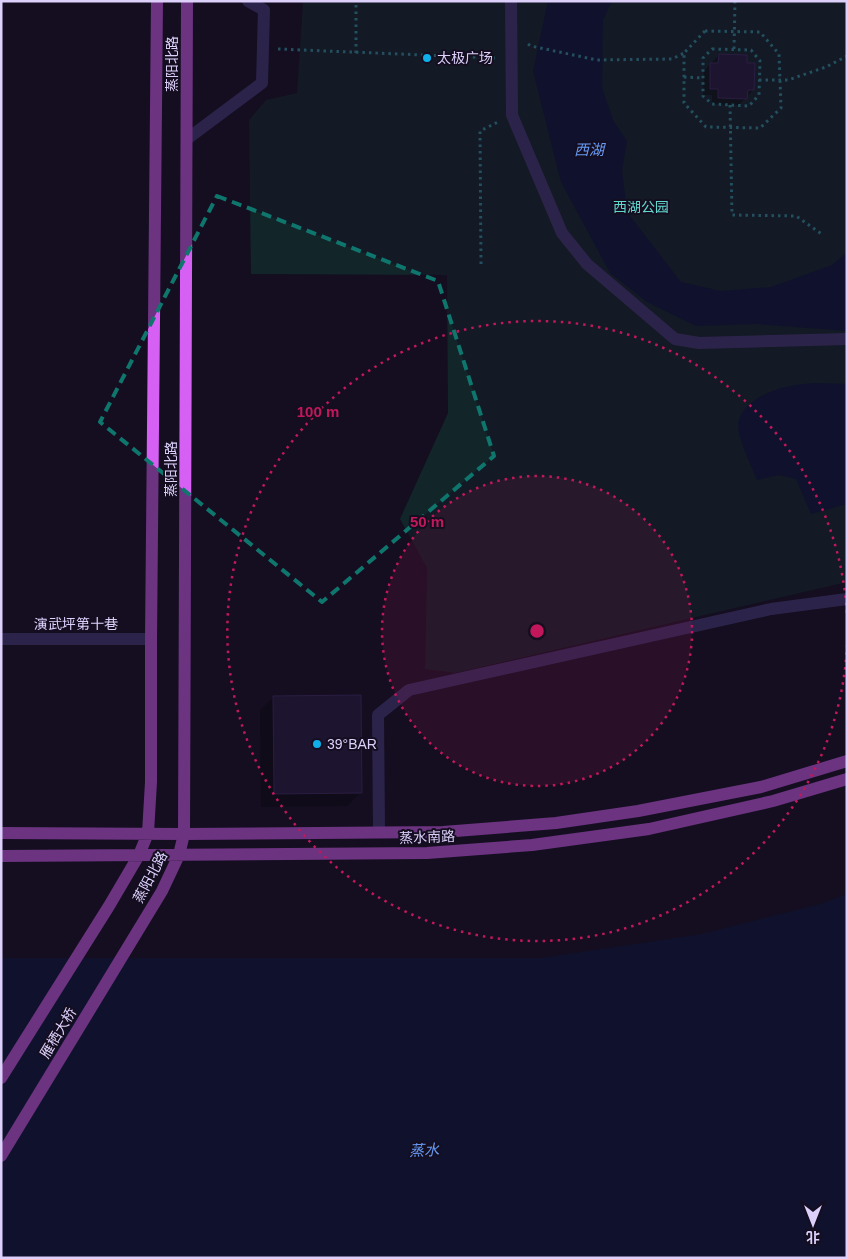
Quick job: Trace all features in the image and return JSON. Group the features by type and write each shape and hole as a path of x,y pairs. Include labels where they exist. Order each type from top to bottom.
{"main road":[{"name":"蒸阳北路","path":"109,906 139,855 148,833 151,782 157,1"},
{"name":"蒸阳北路","path":"140,926 162,890 179,855 184,834 187,1"},
{"name":"蒸水南路","path":"1,833 443,832 556,822 638,811 761,786 847,761"},
{"name":"蒸水南路","path":"1,856 427,854 532,845 649,829 773,801 847,778"},
{"name":"雁栖大桥","path":"1,1078 109,906"},
{"name":"雁栖大桥","path":"1,1156 140,926"}],"street":[{"path":"187,140 262,83 264,10 248,1"},
{"path":"512,1 512,116 562,233 586,264 674,339 699,343 847,339"},
{"path":"379,832 378,715 409,690 771,609 847,599"},
{"name":"演武坪第十巷","path":"1,639 151,639"}],"path":[{"path":"356,1 356,53"},
{"path":"734,49 735,1"},
{"path":"531,46 597,60 672,59 684,53 705,31 760,32 779,54 781,108 760,128 706,127 684,103 684,53"},
{"path":"263,49 512,59"},
{"path":"712,49 734,49 751,50 760,61 759,94 749,106 712,104 702,96 703,58 712,49"},
{"path":"759,80 788,80 826,67 847,56"},
{"path":"684,77 703,78"},
{"path":"730,105 732,215 796,216 822,235"},
{"path":"481,264 480,131 512,116"}],"highlighted area":[{"path":"217,196 438,281 494,456 322,602 100,422"}],"green space":[{"name":"西湖公园","path":"303,1 847,1 847,582 455,673 425,669 427,568 400,519 448,413 447,275 251,274 249,120 266,100 297,93"}],"water":[{"name":"西湖","path":"548,1 612,1 603,20 602,88 614,122 627,141 622,170 627,212 681,282 721,291 771,287 832,265 847,252 847,331 756,324 696,326 647,302 610,273 561,182 533,71"},
{"path":"815,383 847,384 847,504 811,514 796,479 779,475 757,480 739,433 738,423 747,407 763,395 782,388"},
{"name":"蒸水","path":"847,894 847,1258 1,1258 1,958 542,958 702,934 817,905"}],"building":[{"path":"719,54 747,55 747,63 755,63 754,90 748,90 747,99 718,98 718,89 710,89 710,63 718,63"},
{"name":"39°BAR","path":"361,695 362,793 274,794 273,696"}],"place":[{"name":"太极广场","path":"427,58"},
{"name":"39°BAR","path":"317,744"}]}
